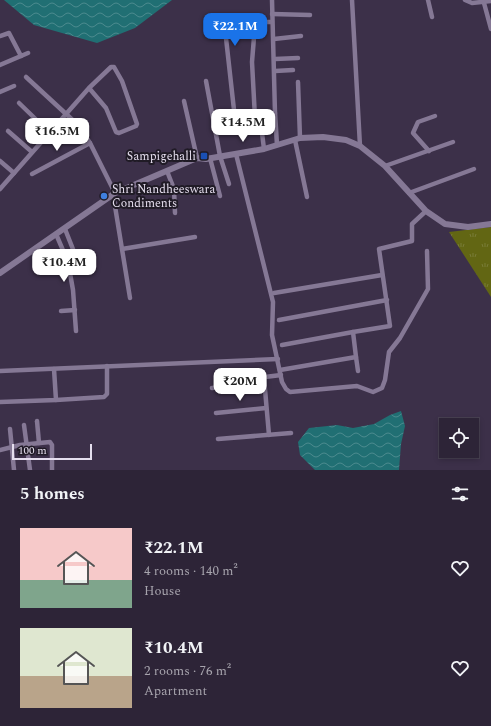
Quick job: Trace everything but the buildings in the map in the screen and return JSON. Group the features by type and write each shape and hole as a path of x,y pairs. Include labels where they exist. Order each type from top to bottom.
{"street":[{"path":"272,0 277,145"},
{"path":"352,0 360,146"},
{"path":"428,0 432,18"},
{"path":"466,0 472,3 484,3 491,1"},
{"path":"484,3 491,29"},
{"path":"272,14 310,15"},
{"path":"224,20 235,119 238,121 272,117 275,113"},
{"path":"264,149 258,118 252,62 255,25 257,22 272,22"},
{"path":"0,36 9,33 20,56"},
{"path":"274,39 301,36"},
{"path":"0,64 28,53"},
{"path":"275,59 298,58"},
{"path":"0,189 89,88 111,67 114,67 122,81 137,124 136,126 119,133 116,132 106,108 89,88"},
{"path":"275,71 293,70"},
{"path":"26,77 67,113 90,143 114,194 130,298"},
{"path":"206,81 220,156 229,184"},
{"path":"298,82 298,139 306,197"},
{"path":"0,92 14,86"},
{"path":"184,101 197,158"},
{"path":"19,103 50,132"},
{"path":"429,152 413,133 418,122 435,116"},
{"path":"8,131 32,152"},
{"path":"0,274 114,194 197,158 210,158 264,149 298,139 335,138 360,146 385,166 426,211 445,224 468,226 491,224"},
{"path":"385,166 429,152 453,142"},
{"path":"32,174 90,143"},
{"path":"236,154 273,302 271,328 281,375 286,389 290,392 357,386 373,392 382,388 385,380 389,352 400,338 428,289 427,251"},
{"path":"210,158 220,196"},
{"path":"0,160 14,173"},
{"path":"409,193 474,169"},
{"path":"167,171 174,189 175,213"},
{"path":"282,345 390,326 379,249 412,242 412,224 426,211"},
{"path":"65,229 82,272"},
{"path":"56,234 68,262 76,331"},
{"path":"122,249 196,237"},
{"path":"274,293 382,275"},
{"path":"279,320 387,300"},
{"path":"61,311 74,310"},
{"path":"352,332 358,371"},
{"path":"280,370 356,357"},
{"path":"0,371 278,358"},
{"path":"0,402 104,397 107,394 107,366"},
{"path":"54,369 56,400"},
{"path":"269,435 264,383 265,377 281,375"},
{"path":"212,388 264,383"},
{"path":"216,413 266,408"},
{"path":"37,421 39,443"},
{"path":"24,425 30,470"},
{"path":"10,429 14,470"},
{"path":"218,439 291,433"},
{"path":"0,450 12,446 50,442 52,445 52,470"}],"green space":[{"path":"491,227 491,297 449,232"}],"water":[{"path":"4,0 172,0 135,28 97,43 34,25"},
{"path":"401,411 405,426 401,444 399,470 315,470 300,455 298,442 309,428 337,425 353,428 374,424"}],"place":[{"name":"Sampigehalli","path":"204,156"},
{"name":"Shri Nandheeswara Condiments","path":"104,196"}]}
